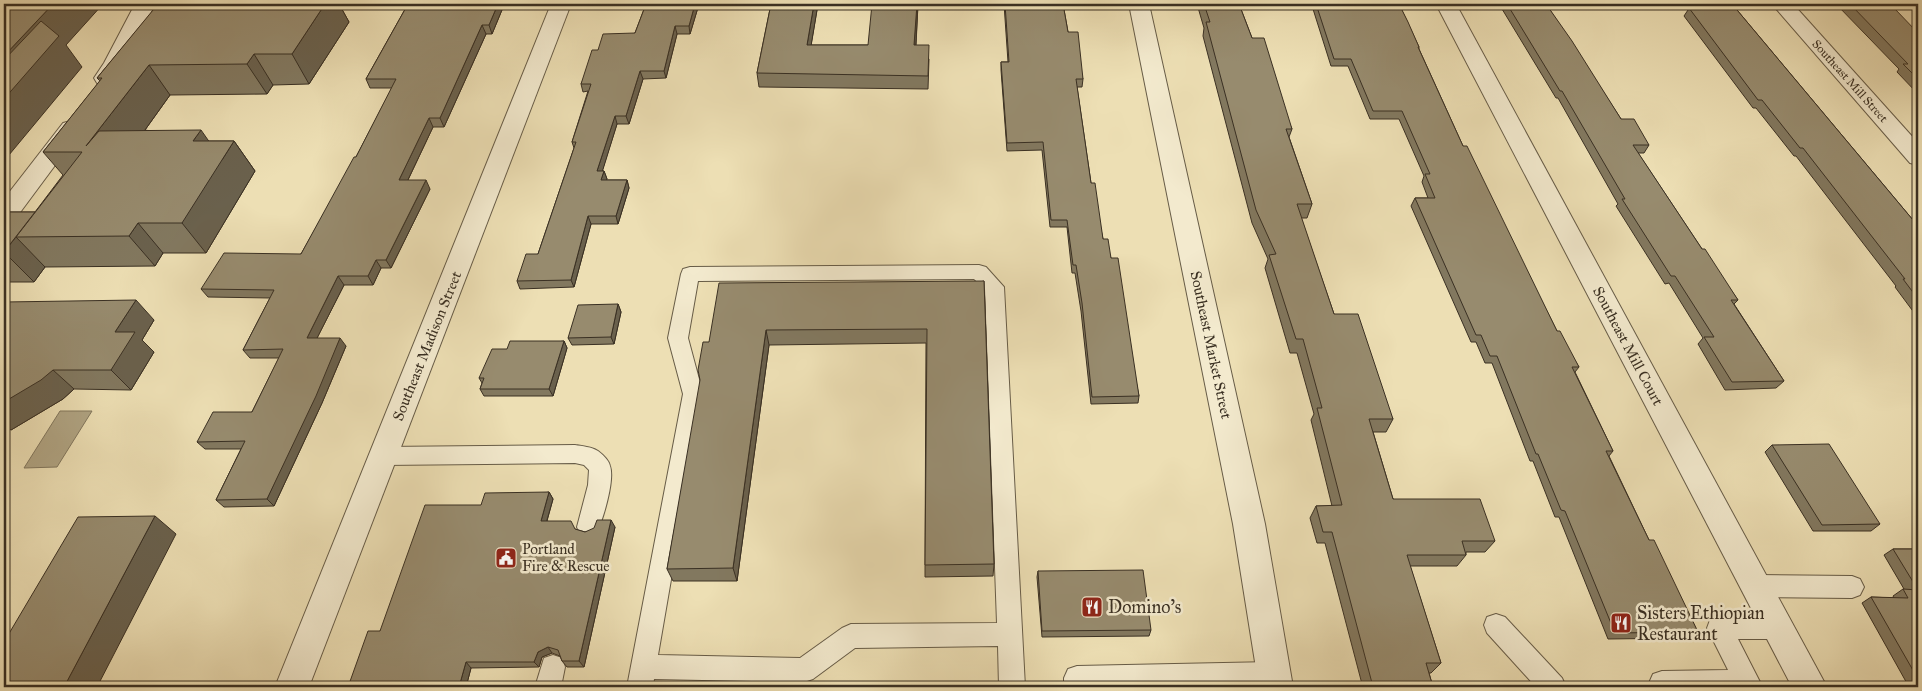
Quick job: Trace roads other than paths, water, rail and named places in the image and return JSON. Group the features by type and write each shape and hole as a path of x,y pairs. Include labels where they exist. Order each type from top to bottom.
{"street":[{"path":"4,216 115,64 145,4"},
{"name":"Southeast Madison Street","path":"292,687 561,4"},
{"name":"Southeast Market Street","path":"1139,4 1248,524 1274,681"},
{"name":"Southeast Mill Court","path":"1446,4 1810,687"},
{"name":"Southeast Mill Street","path":"1782,4 1918,158"}],"lane":[{"path":"1011,634 851,636 804,670 642,677 694,394 678,338 690,274 979,272 994,287 1011,634 1012,687"},
{"path":"383,456 575,454 590,456 600,467 599,486 588,527"},
{"path":"1756,586 1852,587"},
{"path":"1496,625 1553,687"},
{"path":"1664,687 1662,683 1747,682 1719,628 1778,626"},
{"path":"1077,687 1077,678 1186,682 1274,681"}],"place":[{"name":"Portland Fire & Rescue","path":"506,558"},
{"name":"Domino's","path":"1092,607"},
{"name":"Sisters Ethiopian Restaurant","path":"1621,623"}]}
